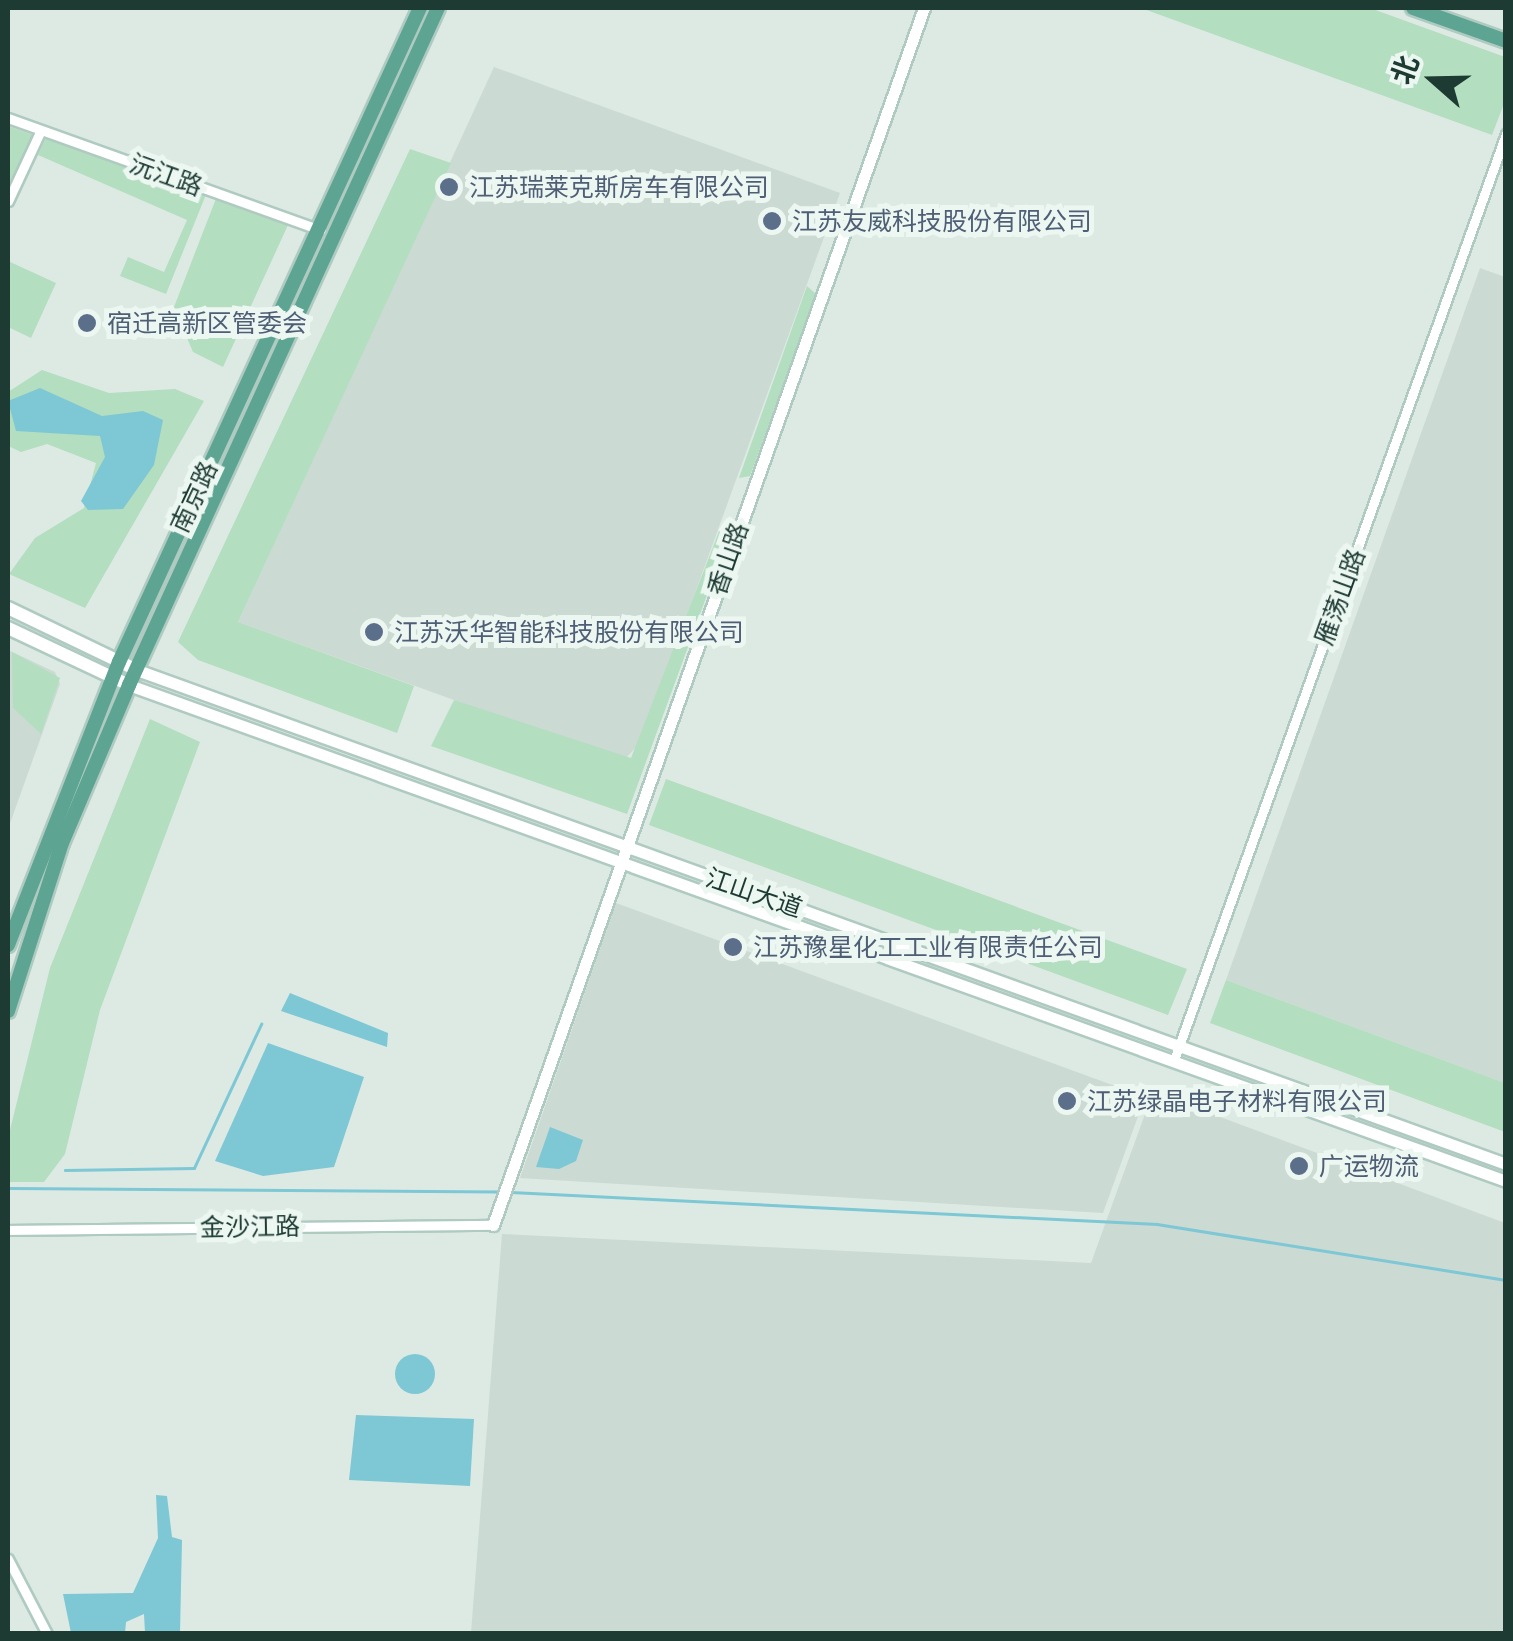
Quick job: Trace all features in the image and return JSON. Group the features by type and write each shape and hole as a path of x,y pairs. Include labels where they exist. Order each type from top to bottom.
{"main road":[{"name":"南京路","path":"8,945 119,662 324,231 420,8"},
{"name":"南京路","path":"8,1012 62,844 129,686 438,8"},
{"path":"1413,8 1506,41"},
{"name":"江山大道","path":"8,608 136,670"},
{"name":"江山大道","path":"8,628 129,686"}],"street":[{"name":"香山路","path":"493,1224 924,8"},
{"name":"沅江路","path":"8,118 324,231"},
{"path":"8,201 41,130"},
{"name":"雁荡山路","path":"1174,1060 1506,134"},
{"name":"江山大道","path":"136,670 1506,1164"},
{"name":"江山大道","path":"129,686 1506,1181"},
{"name":"金沙江路","path":"8,1230 493,1224"},
{"path":"8,1558 47,1634"}],"shaded area":[{"path":"494,67 840,193 641,742 623,761 238,622"},
{"path":"1480,268 1505,277 1505,1083 1226,980"},
{"path":"8,650 55,672 60,684 8,829"},
{"path":"616,903 1145,1097 1103,1213 520,1178"},
{"path":"1153,1092 1505,1223 1505,1633 471,1633 502,1234 1091,1263"}],"green space":[{"path":"1141,8 1370,8 1505,57 1505,101 1492,135"},
{"path":"8,126 33,135 8,190"},
{"path":"48,134 207,192 166,294 120,276 128,257 164,272 187,220 38,155"},
{"path":"410,149 451,163 238,622 414,686 397,733 198,660 178,642"},
{"path":"217,196 288,225 223,367 193,352 174,307"},
{"path":"8,261 56,283 31,338 8,327"},
{"path":"807,286 816,294 750,476 739,478"},
{"path":"42,370 109,393 175,389 204,401 85,608 9,574 35,538 84,508 96,463 47,444 21,452 8,446 8,392"},
{"path":"720,529 730,532 627,814 431,746 454,700 631,758"},
{"path":"12,652 60,678 41,734 13,708"},
{"path":"150,719 200,742 100,1010 65,1154 44,1182 8,1182 8,1138 50,968"},
{"path":"666,779 1187,969 1168,1015 649,825"},
{"path":"1226,980 1505,1083 1505,1132 1210,1023"}],"water":[{"path":"40,388 102,416 143,411 163,420 154,465 123,509 88,510 81,501 105,457 100,436 16,431 8,401"},
{"path":"290,993 388,1033 387,1047 281,1011"},
{"path":"268,1043 364,1077 334,1167 263,1176 215,1161"},
{"path":"550,1127 583,1140 576,1161 559,1169 536,1167"},
{"path":"415,1354 429,1360 435,1374 429,1388 415,1394 401,1388 395,1374 401,1360"},
{"path":"356,1415 474,1419 470,1486 349,1480"},
{"path":"156,1495 167,1496 172,1537 182,1540 180,1633 145,1633 144,1614 126,1622 125,1633 71,1633 63,1594 133,1593 158,1538"}],"waterway":[{"path":"65,1170 194,1168 261,1024"},
{"path":"10,1188 498,1191"},
{"path":"511,1192 1157,1224 1506,1280"}],"place":[{"name":"江苏瑞莱克斯房车有限公司","path":"449,187"},
{"name":"江苏友威科技股份有限公司","path":"772,221"},
{"name":"宿迁高新区管委会","path":"87,323"},
{"name":"江苏沃华智能科技股份有限公司","path":"374,632"},
{"name":"江苏豫星化工工业有限责任公司","path":"733,947"},
{"name":"江苏绿晶电子材料有限公司","path":"1067,1101"},
{"name":"广运物流","path":"1299,1166"}]}
